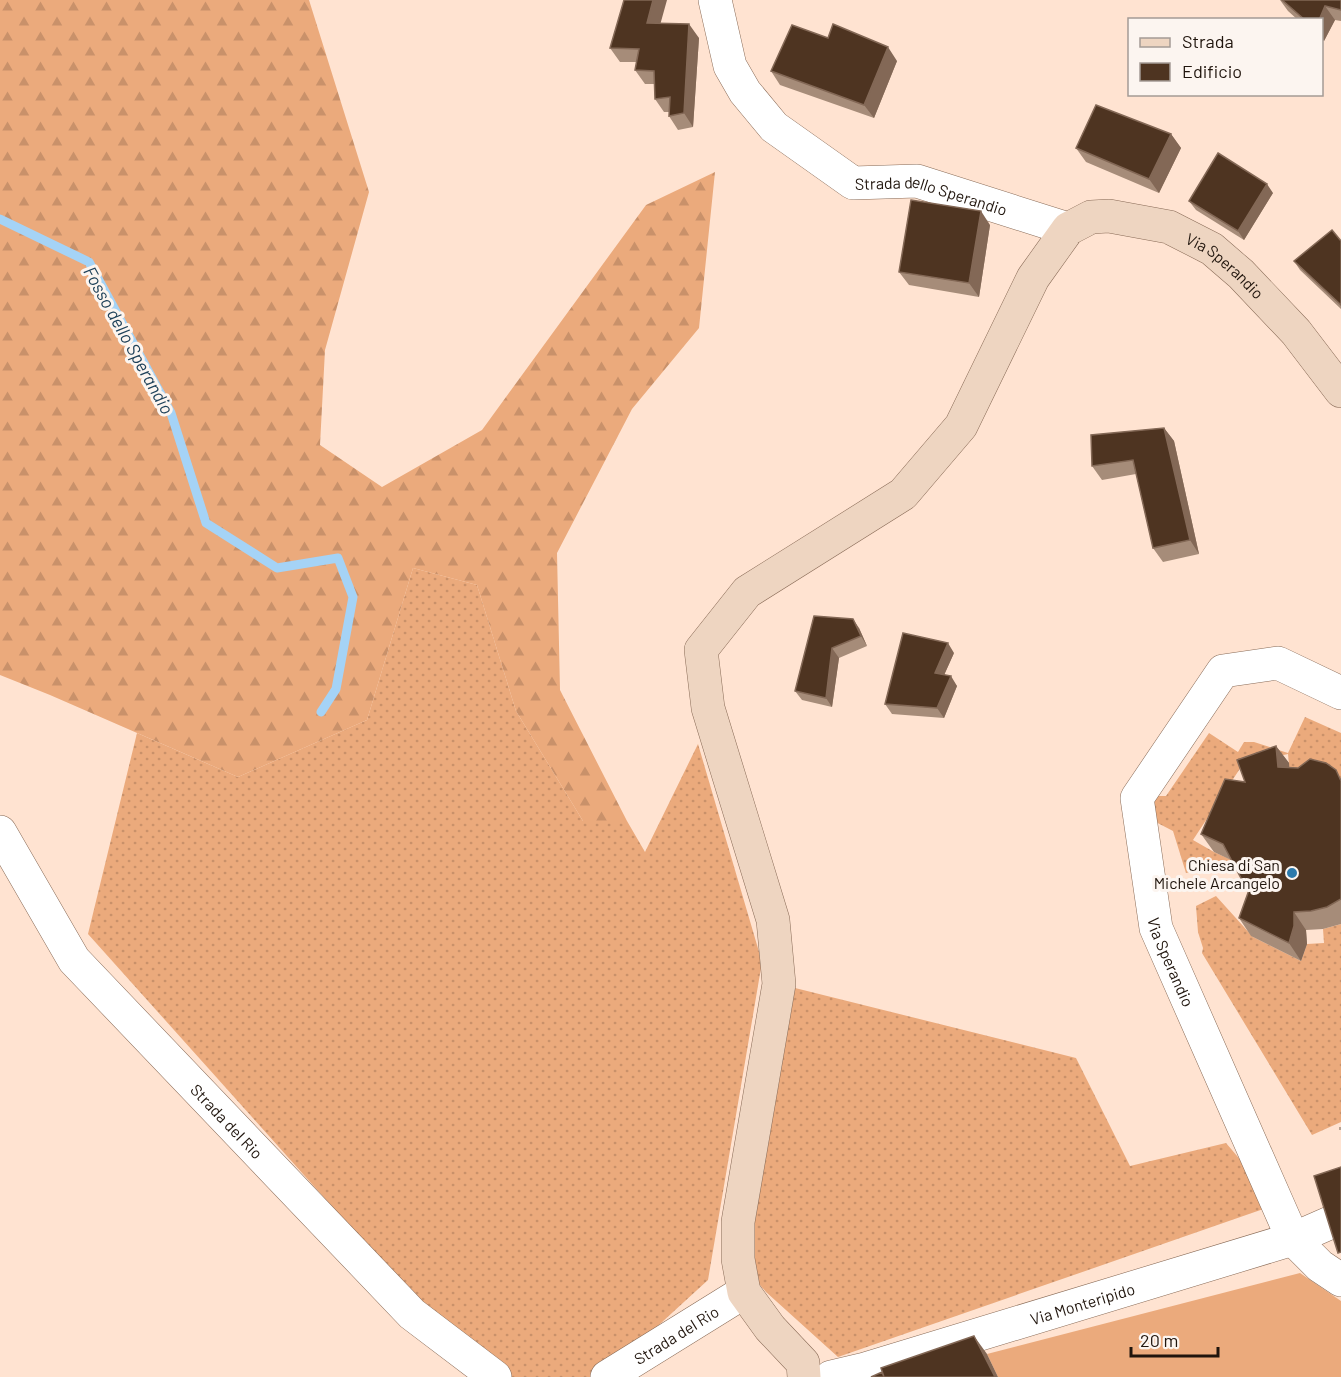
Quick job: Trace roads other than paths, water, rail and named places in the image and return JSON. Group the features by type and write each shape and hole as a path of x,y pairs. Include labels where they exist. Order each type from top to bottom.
{"street":[{"name":"Strada dello Sperandio","path":"701,0 730,66 745,92 774,127 853,183 917,181 1068,229"},
{"name":"Strada dello Sperandio","path":"715,0 730,66"},
{"name":"Via Sperandio","path":"1068,229 1091,217 1109,216 1169,227 1212,249 1241,274 1296,332 1341,391"},
{"path":"804,1377 803,1364 770,1328 744,1292 738,1259 738,1221 778,984 773,920 708,708 701,650 747,592 903,494 961,426 1033,278 1068,229"},
{"name":"Via Sperandio","path":"1293,1239 1156,928 1137,798 1223,671 1278,663 1341,693"},
{"name":"Strada del Rio","path":"0,832 74,960 412,1314 495,1377"},
{"name":"Via Monteripido","path":"831,1377 865,1369 1293,1239 1334,1221"},
{"path":"1293,1239 1320,1266 1341,1280"},
{"name":"Strada del Rio","path":"607,1377 744,1292"}],"waterway":[{"name":"Fosso dello Sperandio","path":"0,219 89,262 171,413 206,523 277,568 338,558 353,597 336,689 321,712"}],"place":[{"name":"Chiesa di San Michele Arcangelo","path":"1292,873"}]}
